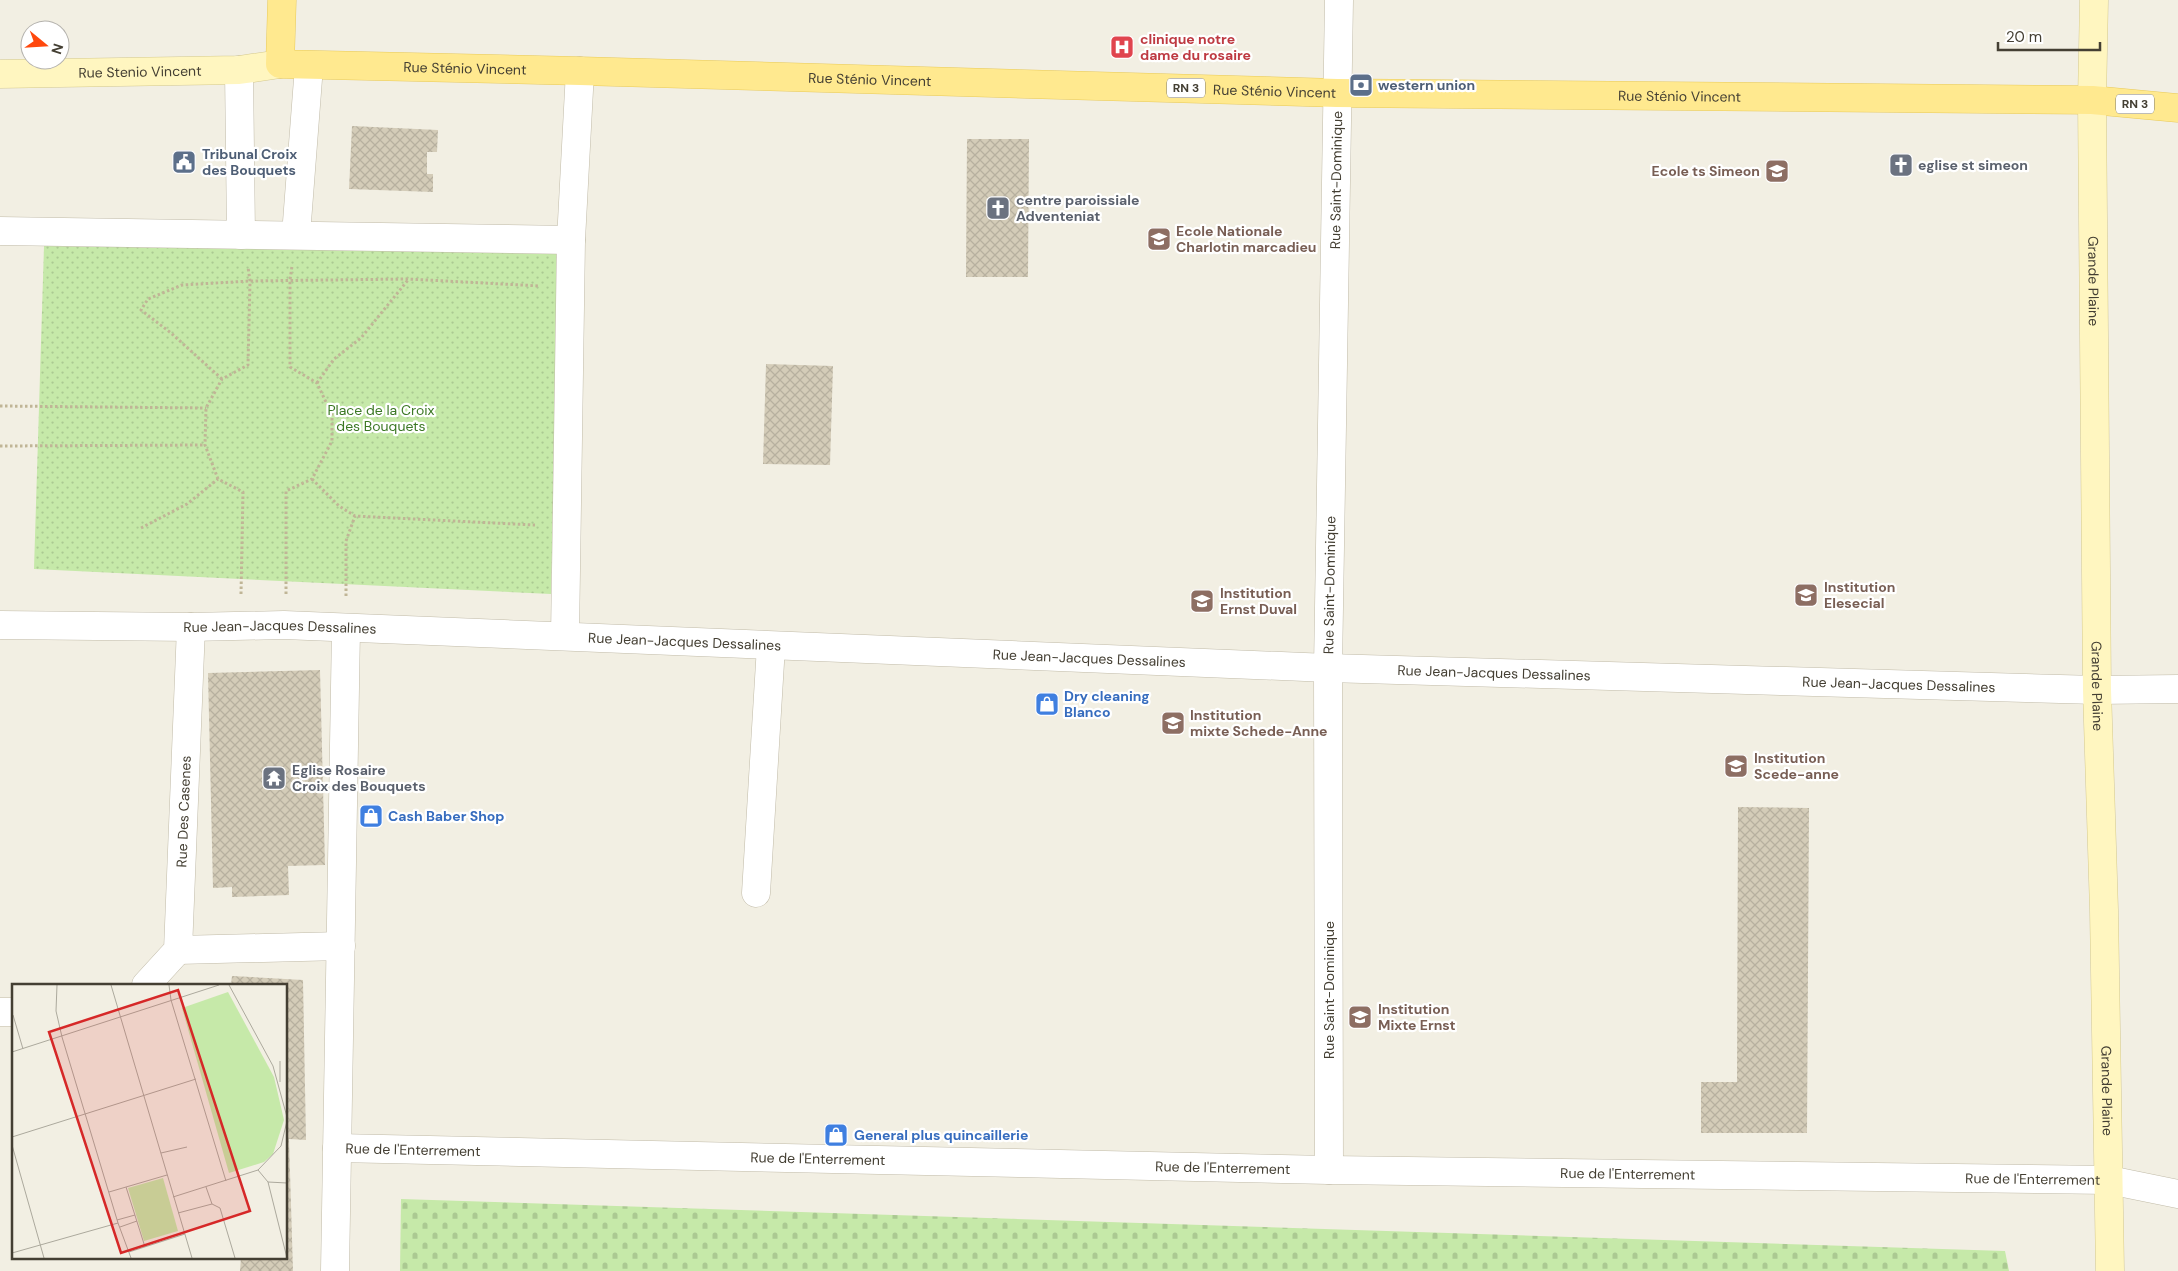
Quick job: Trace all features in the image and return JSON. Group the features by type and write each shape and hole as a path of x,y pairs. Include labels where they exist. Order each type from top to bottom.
{"main road":[{"path":"280,64 282,0"},
{"name":"Rue Sténio Vincent","path":"280,64 580,70 1337,93 2092,100 2178,108"}],"street":[{"name":"Rue Saint-Dominique","path":"1329,1170 1328,668 1339,0"},
{"name":"Grande Plaine","path":"2094,0 2092,100 2097,690 2104,910 2110,1271"},
{"name":"Rue Stenio Vincent","path":"0,74 239,70 280,64"},
{"path":"296,235 309,66"},
{"path":"239,70 241,235"},
{"path":"565,636 571,240 580,70"},
{"path":"0,231 571,240"},
{"name":"Rue Jean-Jacques Dessalines","path":"0,625 191,627 284,625 1328,668 2097,690 2178,689"},
{"name":"Rue Des Casenes","path":"178,950 191,627"},
{"name":"Rue de l'Enterrement","path":"335,1271 346,629"},
{"path":"756,893 771,646"},
{"path":"147,984 178,950 341,946"},
{"name":"Rue de l'Enterrement","path":"337,1148 1329,1170 2109,1180 2178,1194"}],"path":[{"path":"241,235 250,280 248,365 222,379 206,408 205,445 218,479 243,492 241,626"},
{"path":"284,625 287,572 286,491 312,479 332,441 332,415 316,383 290,367 290,280 296,235"},
{"path":"222,379 172,333 141,310 148,299 182,285 250,280 408,279 570,287"},
{"path":"316,383 334,359 361,338 408,279"},
{"path":"0,406 206,408"},
{"path":"0,446 205,445"},
{"path":"141,528 187,504 218,479"},
{"path":"312,479 339,506 355,516 566,527"},
{"path":"346,629 346,541 355,516"}],"green space":[{"name":"Place de la Croix des Bouquets","path":"44,246 559,252 551,594 34,569"},
{"path":"401,1199 2005,1251 2009,1271 400,1271"}],"building":[{"path":"352,126 438,130 437,152 427,152 427,174 433,174 433,192 349,189"},
{"name":"centre paroissiale Adventeniat","path":"967,139 1029,139 1028,277 966,277"},
{"path":"766,364 833,366 830,465 763,464"},
{"path":"320,670 325,865 288,866 289,895 232,897 232,887 213,888 208,673"},
{"path":"1738,807 1809,808 1807,1133 1701,1133 1701,1082 1737,1082"},
{"path":"232,976 303,980 306,1140 289,1139 293,1271 240,1271 241,1258 288,1258 288,984 231,984"}],"place":[{"name":"clinique notre dame du rosaire","path":"1122,47"},
{"name":"western union","path":"1361,85"},
{"name":"Tribunal Croix des Bouquets","path":"184,162"},
{"name":"eglise st simeon","path":"1901,165"},
{"name":"Ecole ts Simeon","path":"1777,171"},
{"name":"centre paroissiale Adventeniat","path":"998,208"},
{"name":"Ecole Nationale Charlotin marcadieu","path":"1159,239"},
{"name":"Institution Elesecial","path":"1806,595"},
{"name":"Institution Ernst Duval","path":"1202,601"},
{"name":"Dry cleaning Blanco","path":"1047,704"},
{"name":"Institution mixte Schede-Anne","path":"1173,723"},
{"name":"Institution Scede-anne","path":"1736,766"},
{"name":"Eglise Rosaire Croix des Bouquets","path":"274,778"},
{"name":"Cash Baber Shop","path":"371,816"},
{"name":"Institution Mixte Ernst","path":"1360,1017"},
{"name":"General plus quincaillerie","path":"836,1135"}]}
